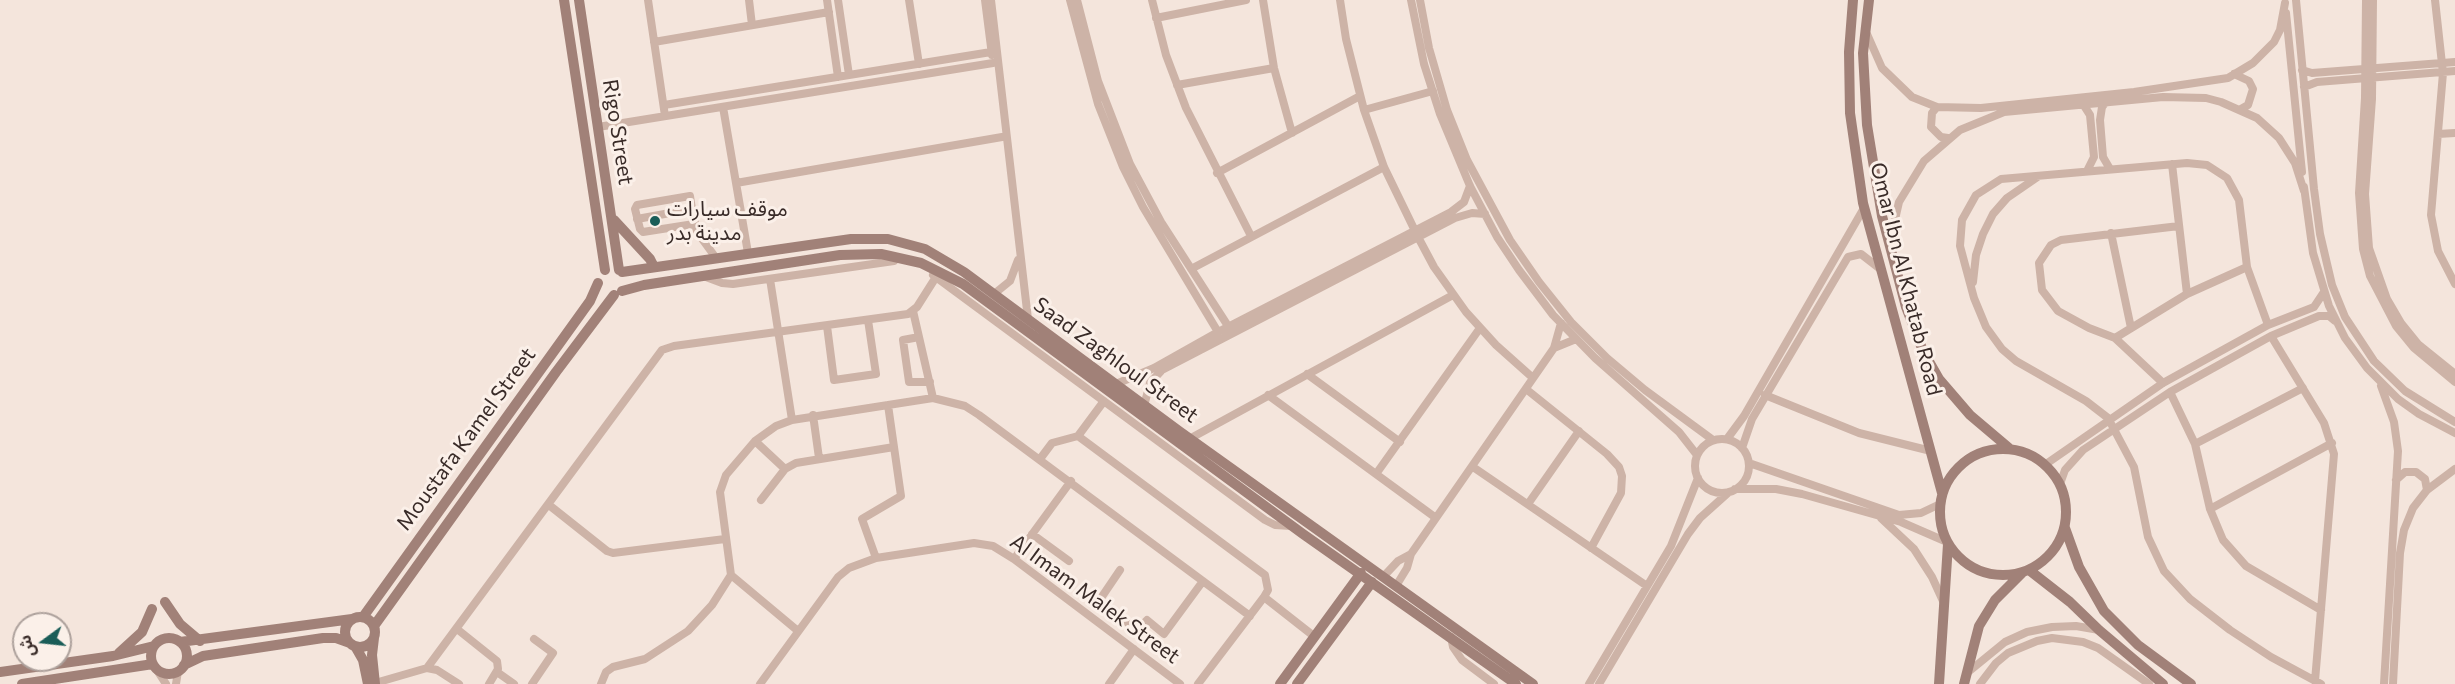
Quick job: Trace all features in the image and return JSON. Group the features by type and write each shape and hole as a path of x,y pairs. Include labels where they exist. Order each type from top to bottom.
{"street":[{"name":"Rigo Street","path":"564,0 605,270"},
{"name":"Rigo Street","path":"579,0 621,271"},
{"path":"648,0 665,116"},
{"path":"749,0 752,25"},
{"path":"827,0 838,77"},
{"path":"838,0 849,75"},
{"path":"909,0 918,64"},
{"path":"985,0 1018,260 1010,281 994,294"},
{"path":"991,0 1028,320"},
{"path":"1070,0 1098,104 1118,157 1143,207 1218,332"},
{"path":"1077,0 1098,81 1117,134 1145,194 1228,327"},
{"path":"1152,0 1177,85 1217,172 1251,236"},
{"path":"1156,18 1246,0"},
{"path":"1263,0 1274,68 1292,133"},
{"path":"1340,0 1364,110 1384,167 1416,233 1453,295 1480,328 1533,378"},
{"path":"1411,0 1432,92 1470,186 1519,270 1576,339 1666,420 1697,455"},
{"path":"1420,0 1429,48 1448,110 1467,159 1510,240 1564,314 1607,358 1645,390 1713,440"},
{"name":"Omar Ibn Al Khatab Road","path":"1853,0 1849,52 1850,113 1864,208 1941,499"},
{"name":"Omar Ibn Al Khatab Road","path":"1869,0 1865,28 1863,86 1867,125 1873,170 1889,249 1906,307 1931,366 1959,404 2009,448"},
{"path":"2296,0 2320,234 2327,268 2338,302 2364,347 2386,374 2424,405 2455,422"},
{"path":"2366,0 2369,78 2365,221 2376,274 2401,322 2418,344 2455,374"},
{"path":"2369,69 2373,0"},
{"path":"2435,0 2443,73 2431,215 2438,250 2455,284"},
{"path":"1865,28 1875,56 1890,79 1912,96 1937,107 1981,108 2213,82 2234,75 2253,63 2274,42 2280,30 2285,2"},
{"path":"2285,2 2304,191 2313,253 2324,292 2336,322 2356,354 2379,382 2419,414 2455,433"},
{"path":"654,42 829,12"},
{"path":"831,26 842,24"},
{"path":"664,105 991,52"},
{"path":"2302,70 2312,73 2455,62"},
{"path":"598,127 993,63"},
{"path":"1177,85 1274,68"},
{"path":"2304,87 2317,82 2455,71"},
{"path":"2234,75 2249,81 2253,89 2248,105 2241,110"},
{"path":"2369,78 2359,222 2370,276 2396,326 2434,367 2455,382"},
{"path":"766,88 768,99"},
{"path":"1364,110 1432,92"},
{"path":"1217,172 1360,96"},
{"path":"1889,249 1899,202 1923,161 1948,138 1981,119 2004,112 2163,97 2206,98 2257,118 2279,138 2295,163 2304,191"},
{"path":"2106,102 2100,120 2103,156 2110,169"},
{"path":"2083,104 2090,115 2094,157 2087,171"},
{"path":"723,107 748,253"},
{"path":"1937,107 1932,112 1931,127 1941,137 1948,138"},
{"path":"2438,134 2455,133"},
{"path":"736,183 1002,137"},
{"path":"2172,164 2187,294"},
{"path":"2268,325 2247,267 2239,200 2234,187 2218,170 2207,165 2172,164 2044,173 2001,179 1976,195 1967,208 1961,226 1960,246 1974,298 1986,327 2002,349 2016,361 2070,392 2108,418 2134,467 2148,537 2155,555 2170,579 2190,599 2230,630 2271,657 2318,683 2321,610 2335,464 2332,443 2324,423 2271,336"},
{"path":"1191,269 1384,167"},
{"path":"1974,298 1973,276 1983,234 2007,198 2024,184 2044,173"},
{"path":"1144,405 1150,383 1162,370 1416,233 1460,206 1470,186"},
{"path":"694,224 643,232 639,229 635,208 637,205 690,196 694,224 716,258"},
{"path":"638,219 692,208"},
{"path":"1727,439 1744,416 1864,208"},
{"path":"1116,384 1154,368 1218,332 1416,233 1460,215 1485,214"},
{"path":"612,218 628,238 650,259 654,267"},
{"path":"2163,383 2115,338 2089,328 2058,311 2045,296 2039,277 2039,263 2051,245 2061,240 2179,226"},
{"path":"2111,233 2131,328"},
{"name":"Saad Zaghloul Street","path":"621,271 851,239 888,239 908,242 941,257 994,294 1070,357 1116,384 1191,438 1448,630 1533,684"},
{"path":"601,244 615,242"},
{"name":"Saad Zaghloul Street","path":"618,293 704,276 860,253 901,257 954,278 1070,357 1291,526 1361,573 1396,586 1516,684"},
{"path":"1742,448 1748,426 1765,395 1848,257 1861,254 1879,268"},
{"path":"704,276 728,284 881,261 904,262 936,277 1265,520 1275,525 1291,526"},
{"path":"2115,338 2187,294 2247,267"},
{"path":"612,268 621,271 626,281 618,293 602,291 598,283 605,270 612,268"},
{"path":"0,672 118,655 154,646 164,638 180,642 203,641 357,618 374,626 374,638 368,660 373,684 428,668 664,349 868,320 913,311 936,277"},
{"path":"770,279 792,420"},
{"name":"Moustafa Kamel Street","path":"357,618 587,305 598,283"},
{"path":"2046,464 2108,418 2163,383 2268,325 2314,307 2324,292"},
{"name":"Moustafa Kamel Street","path":"374,626 598,314 618,293"},
{"path":"1191,438 1453,295"},
{"path":"587,305 598,314"},
{"path":"913,311 933,398"},
{"path":"2060,484 2065,470 2073,459 2170,392 2271,336 2319,316 2329,316 2336,322"},
{"path":"827,326 834,380 849,378 876,374 868,320"},
{"path":"1396,586 1407,568 1411,554 1554,348 1561,323"},
{"path":"1376,474 1480,328"},
{"path":"919,337 903,340 909,382 930,382"},
{"path":"1554,348 1576,339"},
{"path":"1307,374 1400,442"},
{"path":"2379,382 2394,422 2398,451 2384,684"},
{"path":"2195,444 2303,388"},
{"path":"1526,389 1614,460 1622,476 1621,493 1591,548"},
{"path":"2170,392 2195,444 2210,509 2223,540 2246,566 2321,610"},
{"path":"1268,395 1436,518"},
{"path":"1765,395 1859,433 1930,451"},
{"path":"798,631 732,575 725,539 721,486 726,475 755,441 776,426 792,420 933,398 965,406 1071,481 1250,616"},
{"path":"1041,459 1052,443 1078,436 1104,401"},
{"path":"876,558 862,519 867,514 901,498 888,405"},
{"path":"813,415 819,458"},
{"path":"1527,504 1579,431"},
{"path":"1078,436 1260,569 1268,582 1264,597 1198,684"},
{"path":"1599,684 1688,534 1700,518 1732,491 1746,478 1749,463 1742,448 1727,439 1713,440 1697,455 1695,467 1698,478 1711,490 1732,491 1762,488 1789,491 1912,526 1948,543"},
{"path":"755,441 785,469"},
{"path":"2210,509 2332,443"},
{"path":"761,500 785,469 796,463 894,447"},
{"path":"1965,679 1974,640 1986,612 2026,571 2048,558 2061,539 2065,528 2067,505 2060,484 2046,464 2028,453 2009,448 1980,452 1968,459 1948,480 1941,499 1941,524 1948,543 1959,557 1973,568 1989,574 2007,575 2026,571 2070,602 2099,630 2163,684"},
{"path":"1749,463 1899,515 1921,513 1941,499"},
{"path":"1473,467 1647,586"},
{"path":"2393,684 2400,553 2409,519 2427,490 2455,469"},
{"path":"2396,480 2405,472 2416,472 2425,479 2427,490"},
{"path":"1589,684 1680,527 1698,478"},
{"path":"1014,559 1071,481"},
{"path":"549,505 613,553 725,539"},
{"path":"1877,516 1914,549 1932,577 1945,608"},
{"path":"2065,528 2079,567 2104,611 2138,645 2191,684"},
{"path":"1032,534 1069,561"},
{"name":"Al Imam Malek Street","path":"760,684 843,572 876,558 974,543 993,546 1014,559 1179,683"},
{"path":"1939,684 1948,543"},
{"path":"1297,684 1351,610 1378,579 1398,561 1411,554"},
{"path":"1120,570 1099,601 1137,630 1147,621 1164,634 1203,581"},
{"path":"1280,684 1361,573"},
{"path":"601,684 606,672 613,667 645,659 688,631 712,605 732,575"},
{"path":"1264,597 1315,637"},
{"path":"165,602 180,624 203,641"},
{"path":"1340,602 1351,610"},
{"path":"118,655 142,632 152,609"},
{"path":"357,618 345,633 352,644 368,660"},
{"path":"327,623 328,638"},
{"path":"1965,679 1998,647 2027,632 2052,627 2076,626 2099,630"},
{"path":"457,629 495,657 498,664 489,684"},
{"path":"1448,630 1456,654 1494,684"},
{"path":"22,684 125,667 155,667 170,674 196,657 328,638 366,646 374,638"},
{"path":"1980,684 1996,663 2008,653 2029,643 2052,638 2068,639 2098,648 2149,684"},
{"path":"532,684 553,653 534,639"},
{"path":"203,641 203,648 208,655"},
{"path":"176,684 186,655 180,642"},
{"path":"154,646 151,653 155,667 166,684"},
{"path":"1109,684 1134,650"},
{"path":"118,655 130,659 125,667"},
{"path":"428,668 459,684"},
{"path":"496,672 514,684"}],"place":[{"name":"موقف سيارات مدينة بدر","path":"655,221"}]}
